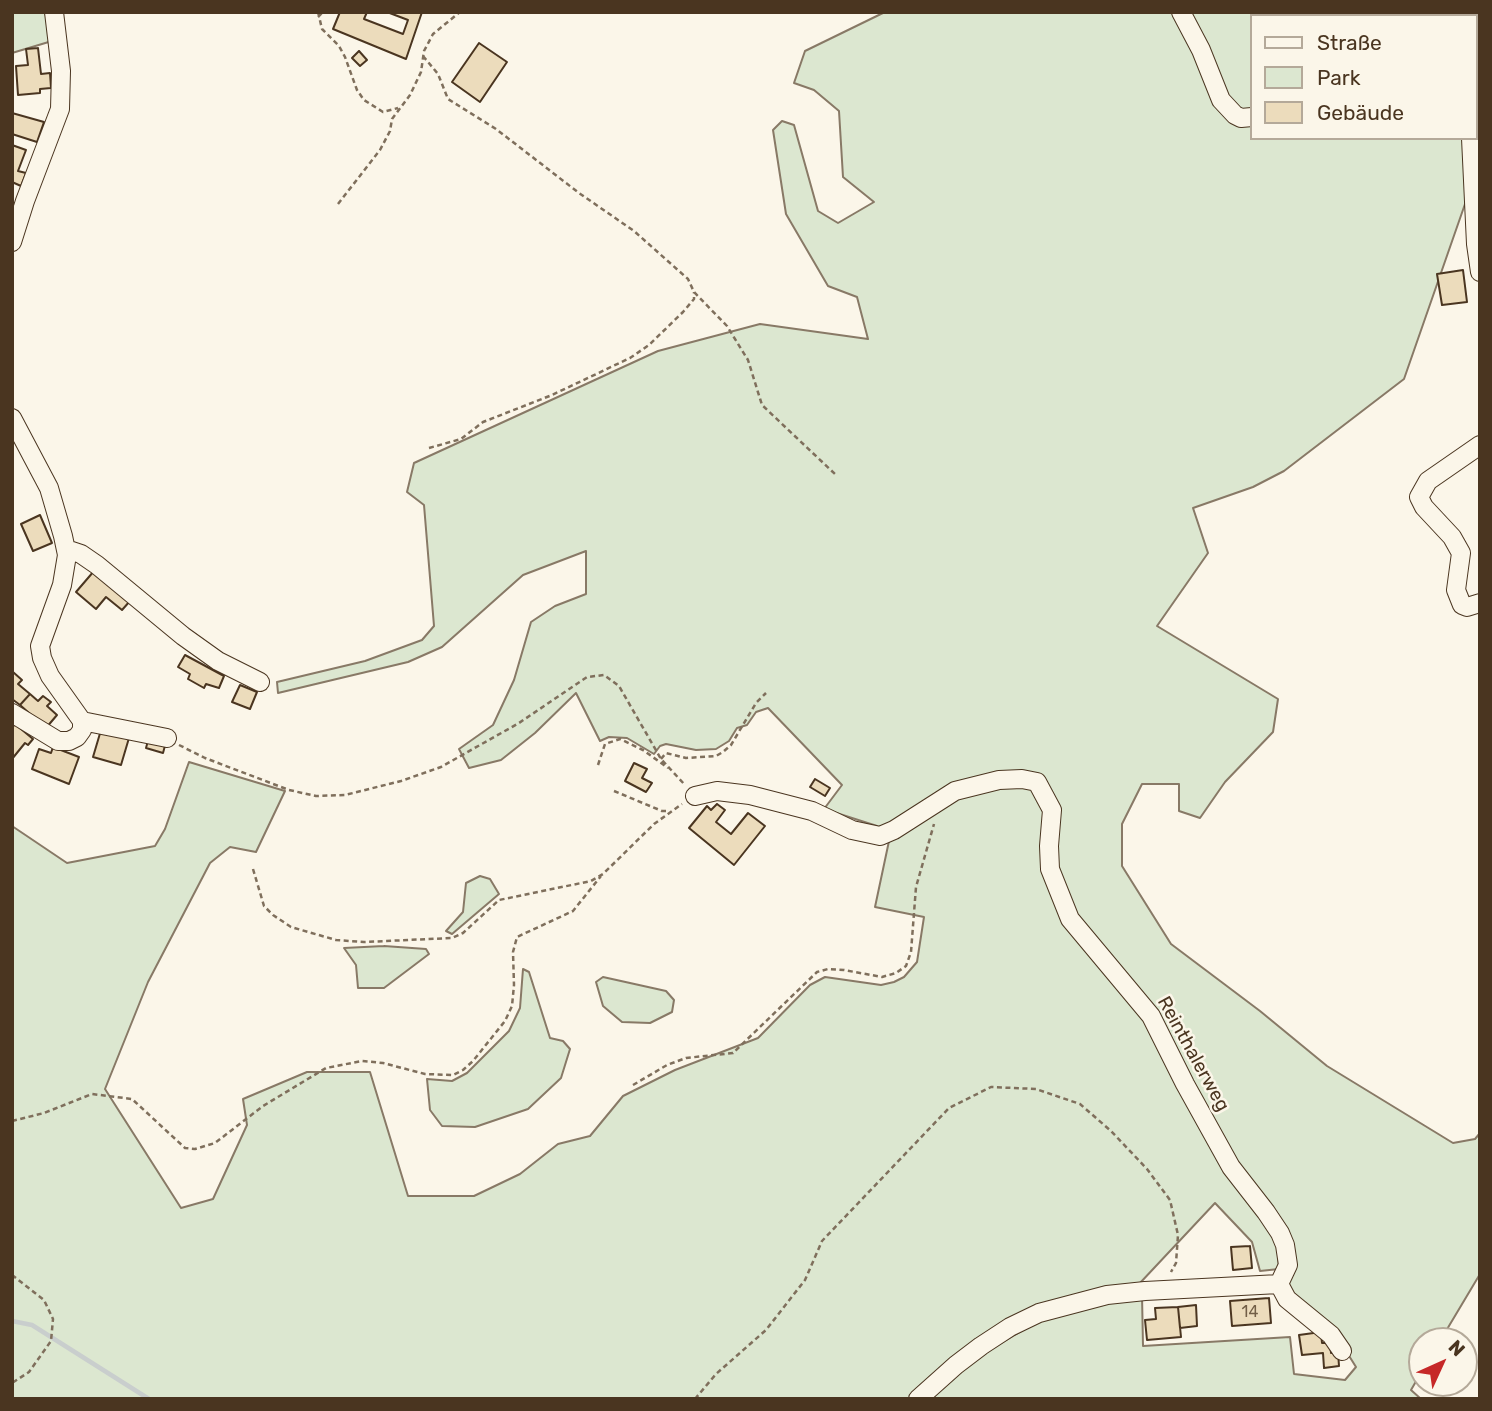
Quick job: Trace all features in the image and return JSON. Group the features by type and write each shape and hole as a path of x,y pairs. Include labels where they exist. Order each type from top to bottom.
{"street":[{"path":"12,242 60,109 61,71 54,12"},
{"path":"1181,12 1222,100 1235,115 1241,118 1250,117"},
{"path":"1471,140 1476,244 1480,272"},
{"path":"12,418 49,488 66,549 62,585 40,646 42,659 82,721 82,730 77,737 69,741 58,741 12,713"},
{"path":"1480,444 1428,481 1419,497 1424,507 1452,537 1461,553 1456,590 1462,605 1467,607 1480,603"},
{"path":"66,549 81,554 97,565 183,636 218,661 260,681"},
{"path":"82,721 167,738"},
{"name":"Reinthalerweg","path":"695,796 717,791 750,795 812,811 852,830 880,836 955,791 984,783 1021,779 1037,782 1052,810 1050,869 1070,919 1151,1016 1231,1167 1280,1233 1288,1265 1279,1284"},
{"path":"918,1399 937,1380 1010,1327 1039,1313 1107,1295 1279,1284 1287,1299 1331,1335 1342,1351"}],"path":[{"path":"338,204 380,150 390,131 391,119 411,94 433,34 460,12"},
{"path":"319,14 322,29 339,46 364,100 383,112 401,107"},
{"path":"339,46 342,39"},
{"path":"423,56 438,74 449,99 634,231 688,279 694,292 727,326 748,360 762,405 836,475"},
{"path":"429,448 461,439 483,422 552,395 631,358 649,345 683,312 694,299 694,292"},
{"path":"12,1121 44,1113 92,1094 132,1099 185,1148 195,1149 215,1143 263,1105 326,1068 362,1061 440,1075 463,1070 494,1037 508,1014 514,985 513,952 517,937 573,911 603,874 654,824 695,796 661,759 619,686 604,675 587,677 519,723 440,767 401,781 345,795 316,796 289,790 205,758 167,738"},
{"path":"661,759 666,753 686,758 716,756 723,752 732,745 756,703 766,693"},
{"path":"598,765 605,744 620,739 643,750 671,770"},
{"path":"614,790 662,811 672,810"},
{"path":"633,1085 686,1058 733,1053 817,972 828,969 844,970 883,977 906,966 911,952 916,887 935,828 930,807"},
{"path":"253,869 259,895 273,915 290,927 335,940 364,942 452,938 463,933 499,900 580,885 603,874"},
{"path":"695,1399 716,1374 766,1330 805,1280 822,1241 949,1108 991,1087 1035,1089 1080,1104 1147,1168 1170,1200 1178,1235 1176,1264 1160,1290"},
{"path":"12,1275 44,1300 53,1319 51,1341 29,1372 12,1383"}],"green space":[{"path":"12,12 45,12 52,41 12,53"},
{"path":"885,12 1480,12 1480,161 1404,379 1284,471 1253,487 1193,508 1208,553 1157,626 1278,699 1273,732 1225,782 1200,818 1179,811 1179,784 1142,784 1122,824 1122,866 1171,944 1327,1066 1453,1143 1475,1139 1480,1133 1480,1274 1448,1327 1408,1327 1408,1397 1421,1399 924,1399 991,1349 1042,1319 1142,1295 1143,1346 1290,1337 1294,1374 1345,1380 1356,1367 1336,1335 1292,1300 1277,1235 1279,1269 1260,1271 1252,1242 1215,1203 1140,1283 1064,1300 923,1385 909,1399 12,1399 12,826 67,863 155,846 165,829 189,762 285,791 256,852 230,847 210,863 148,982 105,1089 181,1208 213,1199 247,1125 243,1099 307,1072 370,1072 408,1196 474,1196 520,1174 558,1144 590,1136 623,1096 675,1070 758,1038 810,985 825,977 881,985 904,977 917,962 924,917 875,907 889,841 877,826 824,809 842,785 768,708 756,712 747,725 737,728 729,741 716,749 696,750 666,744 660,746 654,754 627,738 609,737 600,741 576,693 535,733 501,760 469,768 459,749 493,725 514,680 531,622 555,606 586,594 586,551 523,575 442,647 408,662 278,693 277,682 365,661 422,640 434,626 424,505 407,492 414,463 658,351 760,324 868,339 857,297 828,286 786,214 773,130 782,121 794,125 818,211 838,223 874,202 843,177 839,111 814,90 794,83 805,51"},
{"path":"480,876 490,879 499,894 452,934 446,931 463,912 466,883"},
{"path":"384,946 426,949 429,954 384,988 358,988 356,965 344,948"},
{"path":"523,969 529,972 550,1038 563,1041 570,1049 561,1078 528,1109 475,1127 442,1126 430,1110 427,1079 452,1081 467,1073 509,1031 520,1008"},
{"path":"603,977 666,991 674,1000 672,1012 650,1023 622,1022 603,1006 596,982"}],"building":[{"path":"340,12 367,12 364,19 403,34 408,20 387,12 422,12 406,59 333,29"},
{"path":"479,43 507,62 480,102 452,82"},
{"path":"38,48 41,74 50,73 51,88 40,89 40,93 18,95 16,66 28,65 26,49"},
{"path":"359,51 367,60 360,66 352,58"},
{"path":"12,113 44,122 37,142 12,134"},
{"path":"12,145 26,150 18,171 26,173 21,186 12,182"},
{"path":"1463,270 1467,302 1442,305 1437,274"},
{"path":"40,515 52,543 33,551 21,524"},
{"path":"94,571 130,601 122,610 106,597 96,609 76,592"},
{"path":"185,655 224,676 219,688 206,684 204,688 188,679 190,674 178,667"},
{"path":"13,672 22,680 18,684 30,694 20,705 12,699"},
{"path":"240,685 257,692 250,709 232,702"},
{"path":"30,694 38,701 43,696 51,702 47,706 57,715 46,728 20,705"},
{"path":"15,724 33,739 28,745 25,743 12,759 12,728"},
{"path":"101,730 129,738 121,765 93,757"},
{"path":"149,737 166,742 163,753 146,748"},
{"path":"53,747 79,757 69,784 32,769 39,749 51,753"},
{"path":"634,763 647,769 642,778 652,783 646,792 625,781"},
{"path":"815,779 830,788 825,796 810,787"},
{"path":"717,804 725,810 716,822 731,834 748,813 765,826 734,865 689,828 707,806 711,810"},
{"path":"1250,1246 1252,1268 1233,1270 1231,1247"},
{"path":"1269,1298 1271,1323 1232,1326 1230,1301"},
{"path":"1196,1305 1197,1326 1180,1328 1178,1307"},
{"path":"1178,1307 1181,1337 1147,1340 1145,1320 1156,1319 1155,1308"},
{"path":"1321,1332 1322,1343 1330,1343 1331,1353 1338,1352 1339,1366 1324,1368 1323,1353 1302,1355 1299,1335"}],"waterway":[{"path":"12,1321 32,1325 149,1399"}]}
